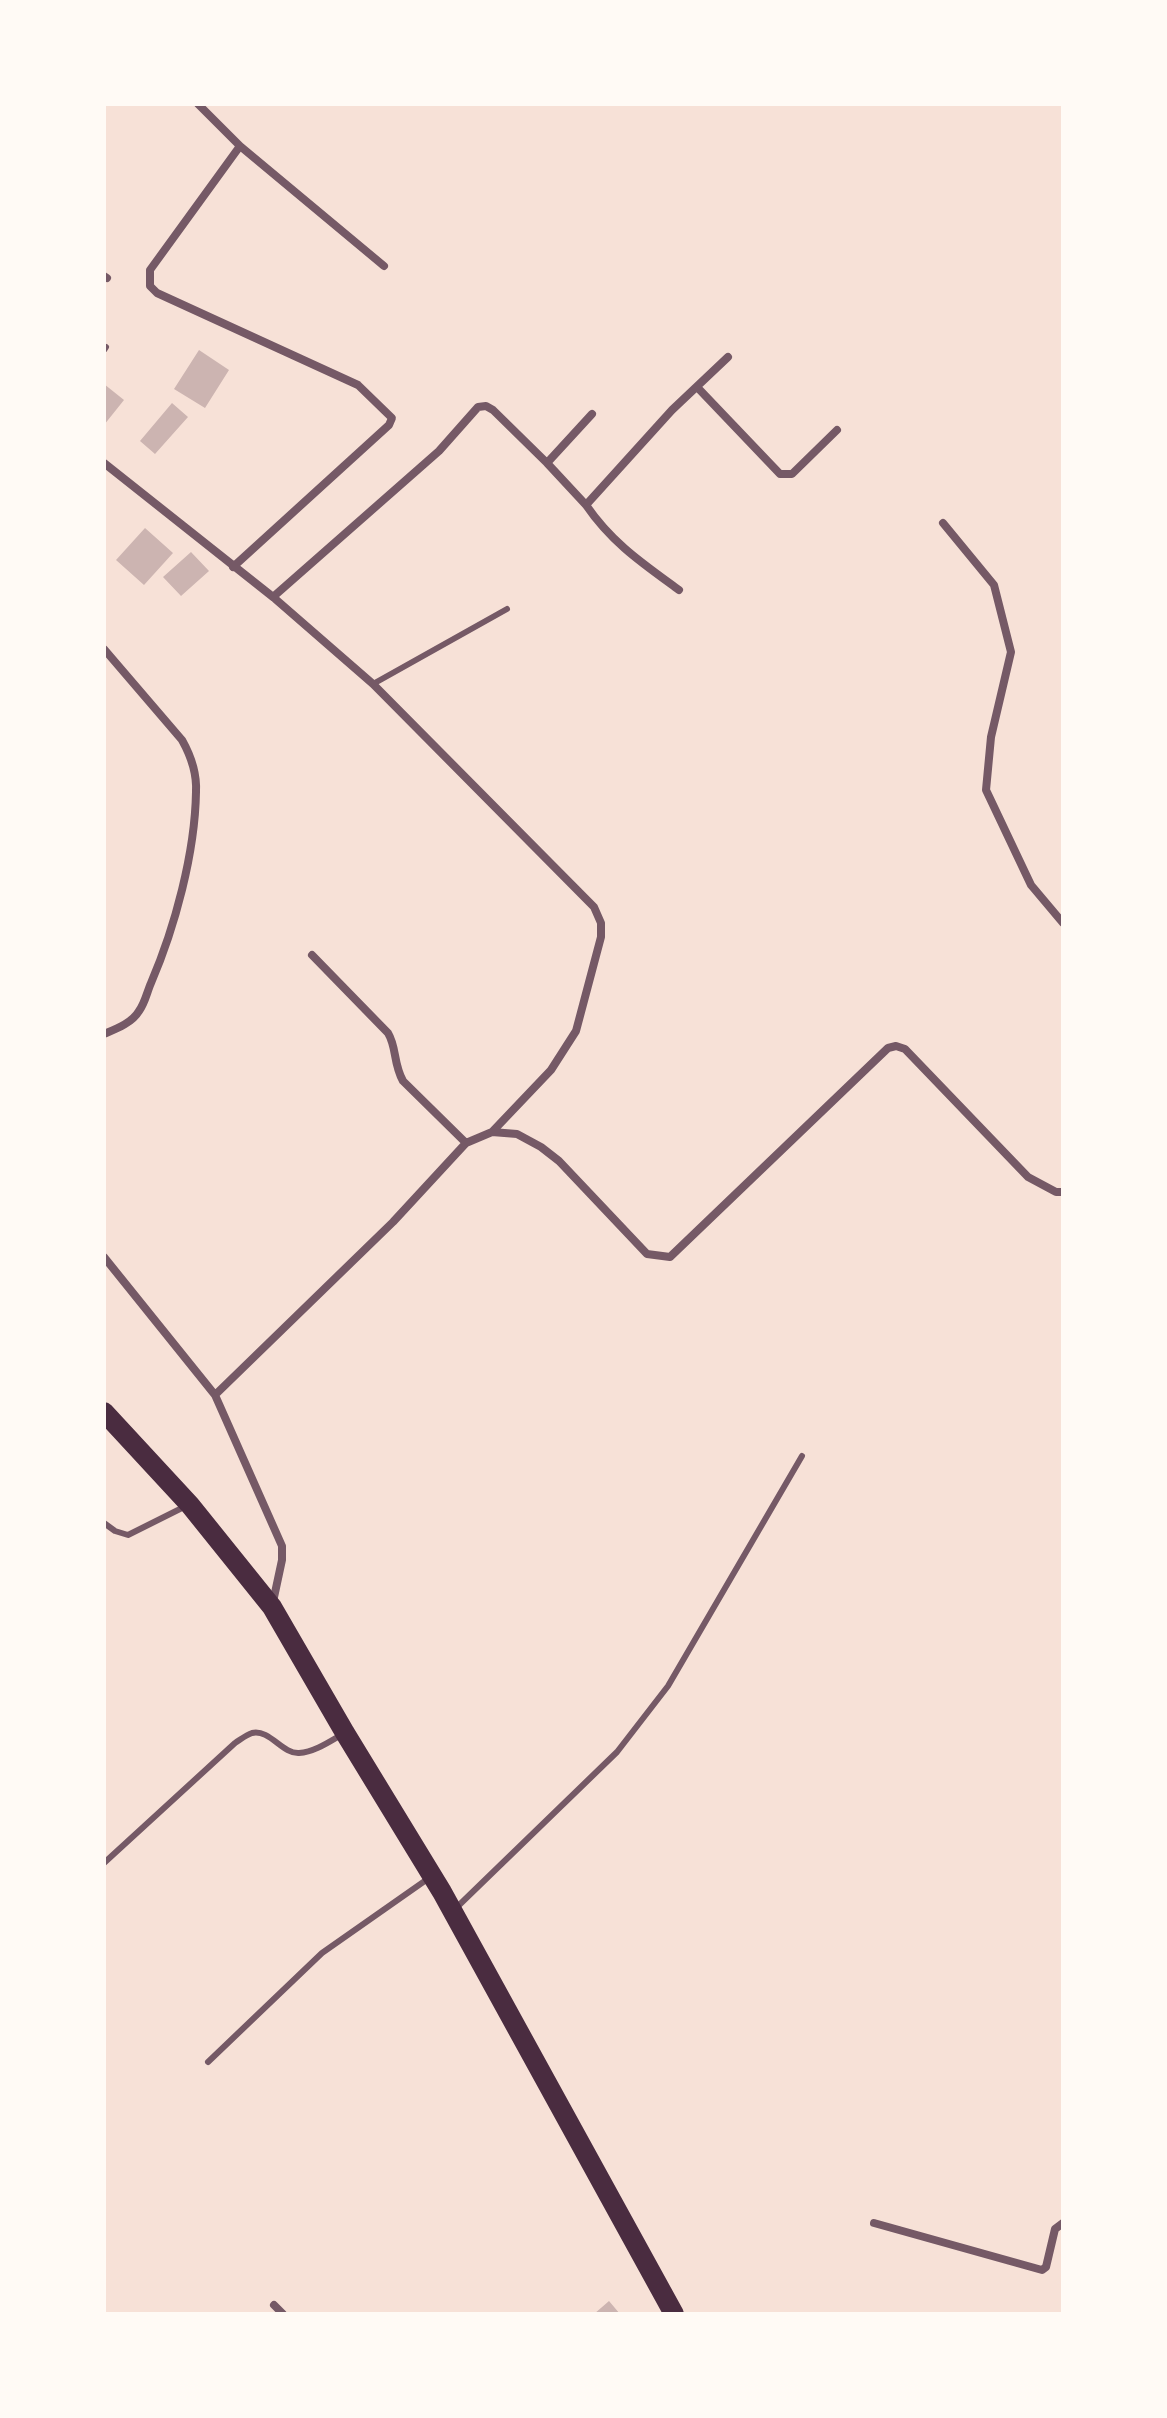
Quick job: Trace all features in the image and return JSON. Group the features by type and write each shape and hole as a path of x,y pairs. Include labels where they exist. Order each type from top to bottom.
{"main road":[{"path":"104,1412 190,1505 272,1607 433,1875 674,2314"}],"street":[{"path":"198,104 240,146 384,266"},
{"path":"233,567 389,425 392,418 358,385 157,293 150,286 150,270 240,146"},
{"path":"586,505 672,410 728,357"},
{"path":"697,387 780,474 792,474 837,430"},
{"path":"273,597 439,451 478,407 486,406 547,463 612,539 679,590"},
{"path":"547,463 592,414"},
{"path":"104,463 273,597 373,684 594,907 601,923 601,937 576,1031 551,1070 492,1132 466,1143 393,1222 215,1395"},
{"path":"943,523 994,585 1011,652 991,737 986,790 1031,885 1063,923"},
{"path":"104,649 182,740 194,769 196,790 191,839 169,940 139,1013 122,1027 104,1034"},
{"path":"312,955 388,1033 403,1081 466,1143"},
{"path":"492,1132 517,1134 541,1147 559,1161 647,1254 670,1257 888,1048 896,1046 905,1049 1028,1177 1056,1192 1063,1192"},
{"path":"104,1257 215,1395 282,1546 272,1607"},
{"path":"874,2223 1042,2270 1046,2267 1055,2229 1063,2223"},
{"path":"274,2305 283,2314"}],"lane":[{"path":"373,684 507,609"},
{"path":"452,1911 617,1752 643,1719 668,1686 802,1456"},
{"path":"104,1523 128,1535 190,1505"},
{"path":"104,1863 235,1743 251,1733 261,1734 289,1751 301,1753 345,1733"},
{"path":"208,2062 322,1953 433,1875"}],"building":[{"path":"199,350 229,370 205,408 174,389"},
{"path":"104,384 124,400 104,425"},
{"path":"172,403 188,417 155,454 140,441"},
{"path":"145,528 173,553 144,585 116,560"},
{"path":"191,552 209,571 181,596 163,577"},
{"path":"609,2301 620,2314 594,2314"}]}
